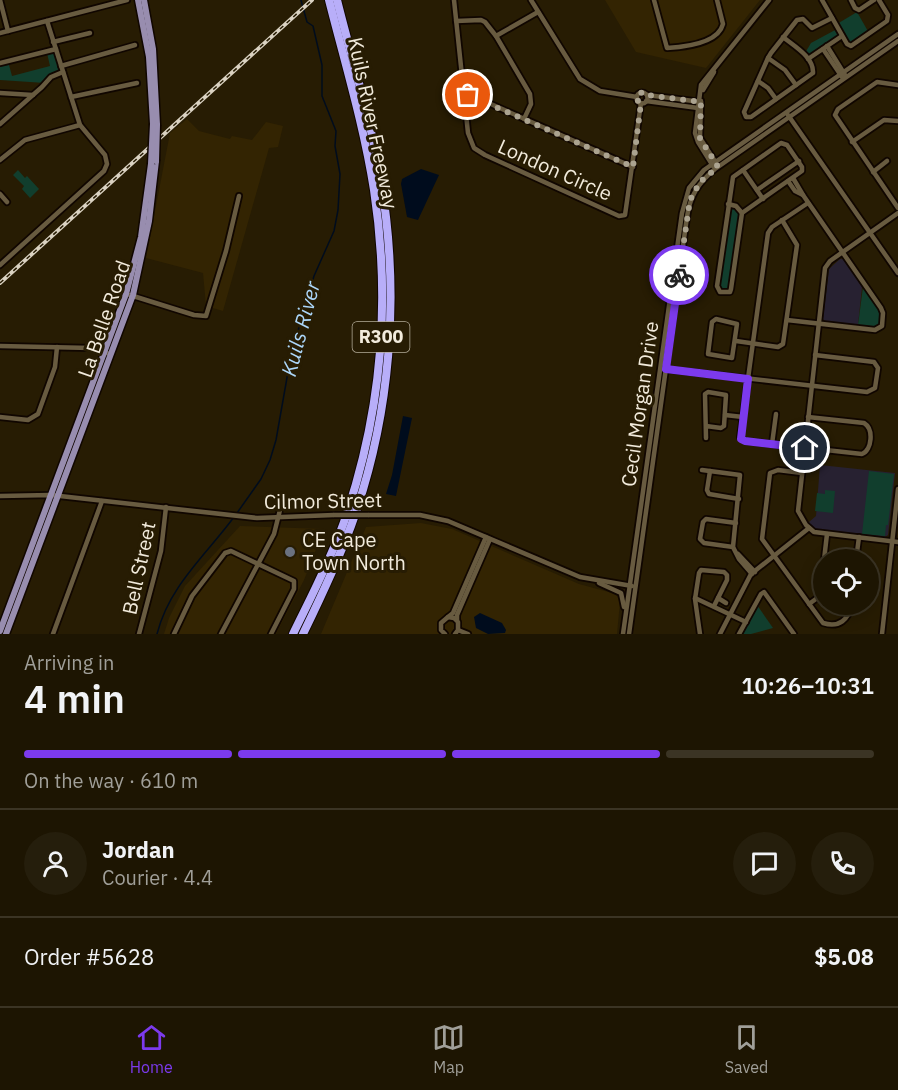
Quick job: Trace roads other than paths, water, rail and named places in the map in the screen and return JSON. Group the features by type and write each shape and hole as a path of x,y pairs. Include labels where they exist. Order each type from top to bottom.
{"highway":[{"path":"324,0 334,4"},
{"name":"Kuils River Freeway","path":"316,598 362,463 375,397 382,325 382,258 374,189 336,29 334,4"},
{"name":"Kuils River Freeway","path":"291,634 316,598 351,525 370,464 381,410 390,325 390,264 382,186 350,50 349,36 334,4"},
{"path":"305,634 316,598"}],"main road":[{"name":"La Belle Road","path":"141,0 155,124"},
{"name":"La Belle Road","path":"0,631 54,496 129,294 154,162 153,49 141,0"},
{"name":"La Belle Road","path":"6,634 54,496"}],"street":[{"path":"0,0 8,31"},
{"path":"92,0 94,9"},
{"path":"0,33 127,0"},
{"name":"London Circle","path":"454,0 469,138 478,151 619,216 626,214 645,100"},
{"path":"531,0 580,79 602,91 645,100 699,105"},
{"path":"654,0 667,48 692,45 712,38 720,32 723,24 717,0"},
{"path":"715,166 700,138 699,105 706,83 769,0"},
{"path":"822,0 842,36 848,45 852,46 887,21 888,15 879,0"},
{"path":"850,0 859,10 874,0"},
{"path":"496,36 538,12"},
{"path":"783,37 808,59 814,69 813,73 750,118 745,116 744,112 768,58 783,37 798,19 803,19 813,28 832,18"},
{"path":"0,265 106,169 108,162 105,155 80,125 47,21"},
{"path":"456,21 485,21 496,36 531,99 524,119"},
{"path":"53,42 90,33"},
{"name":"Cecil Morgan Drive","path":"843,76 898,34"},
{"path":"808,59 842,36"},
{"name":"Cecil Morgan Drive","path":"629,634 632,586 684,200 695,178 898,41"},
{"path":"61,66 135,45"},
{"path":"825,47 843,76"},
{"path":"0,63 56,50"},
{"path":"768,58 783,68 796,86"},
{"path":"0,124 51,76 63,72"},
{"path":"758,81 768,88 776,99"},
{"path":"898,85 877,82 837,110 836,119 898,208"},
{"path":"71,97 136,83"},
{"path":"637,97 642,92 645,100"},
{"path":"0,93 33,95"},
{"path":"464,96 471,96 633,167"},
{"path":"787,115 898,273"},
{"path":"852,142 884,120 898,121"},
{"path":"0,160 25,140 80,125"},
{"path":"783,143 799,161 802,171 742,213 731,289 726,293 720,292 717,286 733,177 783,143"},
{"path":"757,190 799,161"},
{"path":"873,172 887,161"},
{"name":"Cecil Morgan Drive","path":"623,634 666,369 689,206 697,186 715,166"},
{"path":"743,170 763,199"},
{"path":"787,320 875,330 882,326 882,309 808,203 802,195 795,191 791,179"},
{"path":"0,194 7,202"},
{"path":"129,294 194,315 206,316 226,251 239,196"},
{"path":"808,203 771,228 768,233 740,436 742,440 866,453 871,429 869,425 808,417"},
{"path":"728,204 735,206 742,213"},
{"path":"895,542 814,532 798,512 825,268 830,261 898,213"},
{"path":"735,341 781,346 784,342 797,245 782,220"},
{"path":"0,255 5,260"},
{"path":"713,320 737,323 735,341 732,358 709,355 713,320"},
{"path":"0,346 92,348 108,353"},
{"path":"0,417 28,420 38,414 55,367 57,347"},
{"path":"660,369 869,392 875,388 877,367 872,361 815,355"},
{"path":"706,426 722,428 726,394 706,393 704,406 706,438"},
{"path":"772,444 776,414"},
{"path":"725,415 742,417"},
{"path":"702,470 740,476 733,547 753,573"},
{"path":"802,473 775,470 769,475 762,537 813,610"},
{"path":"710,471 707,490 709,494 739,499"},
{"path":"882,634 895,542 898,489"},
{"name":"Cilmor Street","path":"0,496 54,496 243,517 406,514 432,517 448,521 572,574 591,580 632,586"},
{"path":"53,634 102,501"},
{"path":"221,634 274,534 281,506"},
{"name":"Bell Street","path":"139,634 161,550 166,507"},
{"path":"733,547 704,543 700,540 704,520 736,523"},
{"path":"720,634 753,573 809,528"},
{"path":"825,549 827,534"},
{"path":"857,549 859,537"},
{"path":"443,634 441,623 453,613 488,538"},
{"path":"468,634 456,632 456,616 488,538"},
{"path":"174,634 192,596 225,553 234,551 291,579 295,584 271,634"},
{"path":"700,633 695,598 699,572 704,570 724,572 727,575 714,606"},
{"path":"591,580 621,593 626,612"},
{"path":"740,634 760,594 764,592 794,634"},
{"path":"695,598 746,622"},
{"path":"718,598 726,603"},
{"path":"809,604 813,601"},
{"path":"817,615 827,624 847,619 848,615"},
{"path":"448,617 457,620"}],"water":[{"path":"421,169 439,175 418,220 407,217 401,184 402,179"},
{"path":"403,416 412,418 396,496 386,494 392,475"},
{"path":"480,613 502,623 506,630 505,633 488,634 476,628 474,617"}],"waterway":[{"name":"Kuils River","path":"237,513 261,479 270,460 276,440 291,355 314,276 334,231 338,210 340,174 335,146 336,131 322,96 322,65 313,26 307,22 301,0"},
{"name":"Kuils River","path":"157,634 170,601 179,586 234,517"}],"railway":[{"path":"0,283 312,0"}],"place":[{"name":"CE Cape Town North","path":"290,552"}]}
